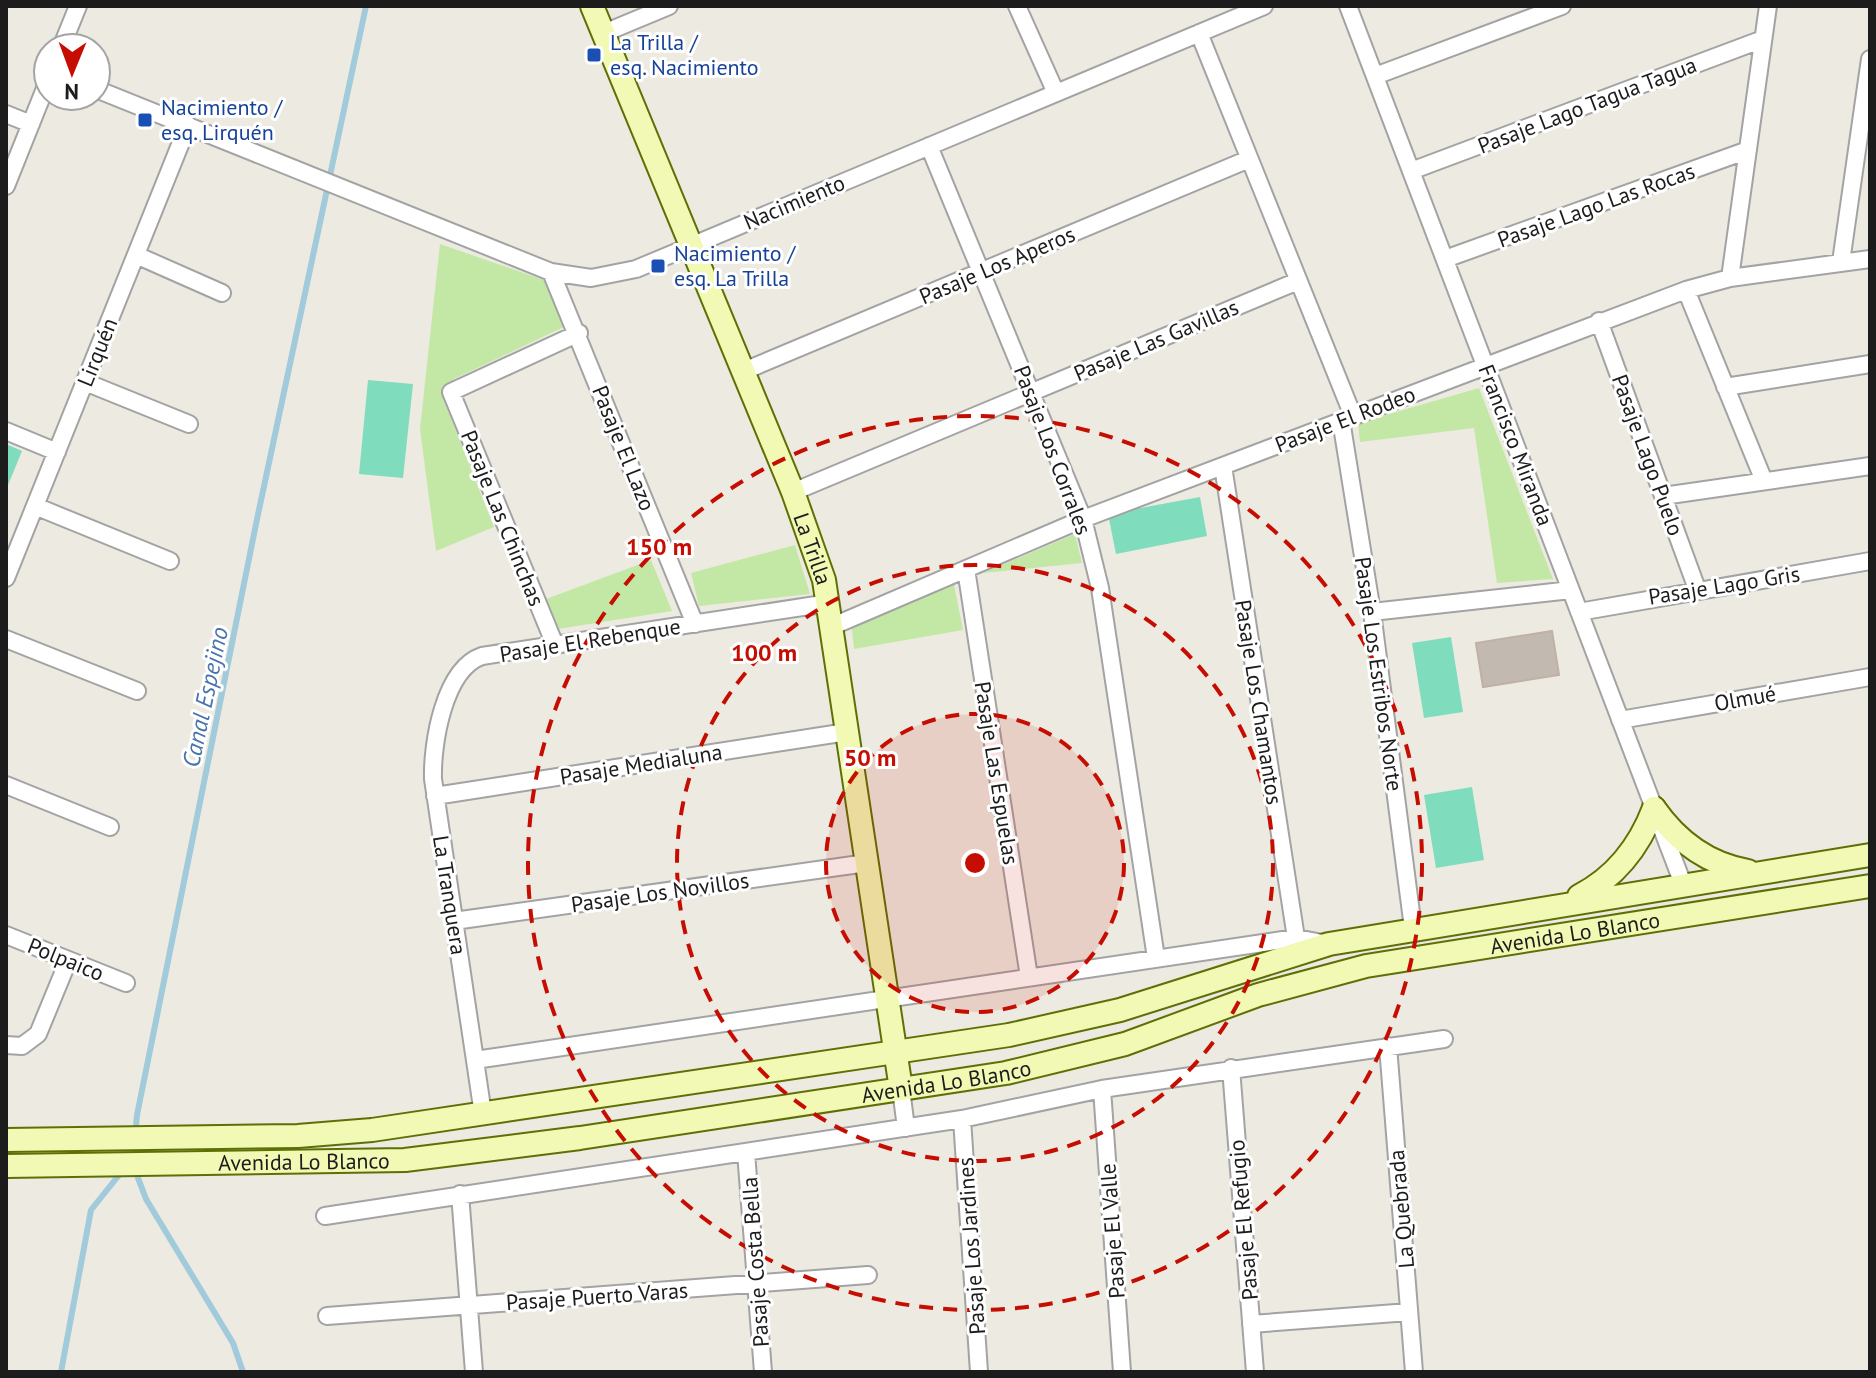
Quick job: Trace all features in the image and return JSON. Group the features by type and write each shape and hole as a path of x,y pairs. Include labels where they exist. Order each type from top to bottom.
{"main road":[{"name":"La Trilla","path":"592,6 744,371 818,560 833,626 901,1089"},
{"path":"1569,902 1617,868 1640,839 1654,808 1674,833 1700,853 1718,863 1757,873"},
{"name":"Avenida Lo Blanco","path":"6,1140 336,1133 894,1052 1085,1019 1329,944 1569,902 1870,855"},
{"path":"1683,884 1692,899 1712,910"},
{"name":"Avenida Lo Blanco","path":"6,1166 343,1163 445,1156 901,1089 1006,1073 1081,1056 1168,1029 1274,990 1353,969 1870,886"}],"street":[{"path":"67,32 78,6"},
{"path":"604,33 669,6"},
{"path":"1017,6 1056,93"},
{"name":"Nacimiento","path":"112,95 551,272 578,277 607,276 636,269 1264,6"},
{"name":"Francisco Miranda","path":"1348,6 1683,884"},
{"path":"1375,76 1562,6"},
{"path":"1730,278 1768,6"},
{"name":"Pasaje Los Estribos Norte","path":"1199,33 1298,281 1347,418 1413,928"},
{"name":"Pasaje Lago Tagua Tagua","path":"1411,171 1763,39"},
{"path":"1841,262 1870,59"},
{"path":"6,186 36,112"},
{"path":"6,114 31,124"},
{"name":"Lirquén","path":"6,578 188,125"},
{"name":"Pasaje Los Corrales","path":"929,146 1083,519 1100,588 1156,958"},
{"name":"Pasaje Lago Las Rocas","path":"1445,259 1748,150"},
{"name":"Pasaje Los Aperos","path":"744,371 1249,159"},
{"path":"136,255 222,293"},
{"name":"Pasaje El Rodeo","path":"833,626 1083,519 1686,290 1730,278 1870,259"},
{"name":"Pasaje El Lazo","path":"551,272 579,333 695,624"},
{"name":"Pasaje Las Gavillas","path":"793,492 1298,281"},
{"path":"1686,290 1764,481"},
{"name":"Pasaje Lago Puelo","path":"1599,321 1697,589"},
{"name":"Pasaje Las Chinchas","path":"555,645 451,392 579,333"},
{"path":"1725,387 1870,364"},
{"path":"85,382 189,424"},
{"path":"6,431 57,452"},
{"name":"Pasaje Los Chamantos","path":"1223,466 1296,938"},
{"path":"1663,496 1870,466"},
{"path":"35,506 170,561"},
{"name":"Pasaje Lago Gris","path":"1579,612 1870,561"},
{"name":"Pasaje Las Espuelas","path":"966,569 1029,977"},
{"path":"1372,612 1571,590"},
{"name":"Pasaje El Rebenque","path":"453,679 466,665 482,656 829,603"},
{"path":"6,639 137,691"},
{"name":"Olmué","path":"1620,720 1870,677"},
{"name":"La Tranquera","path":"453,679 434,745 435,796 483,1114"},
{"name":"Pasaje Medialuna","path":"435,796 847,732"},
{"path":"6,785 110,827"},
{"name":"Pasaje Los Novillos","path":"454,921 867,863"},
{"name":"Polpaico","path":"6,935 126,983"},
{"name":"Avenida Lo Blanco","path":"475,1060 1296,938 1329,944"},
{"path":"6,1045 22,1046 38,1034 68,961"},
{"name":"Avenida Lo Blanco","path":"325,1216 962,1119 1102,1089 1231,1068 1444,1039"},
{"name":"La Quebrada","path":"1388,1046 1414,1372"},
{"name":"Pasaje El Refugio","path":"1231,1068 1255,1372"},
{"name":"La Trilla","path":"901,1089 906,1128"},
{"name":"Pasaje El Valle","path":"1102,1089 1122,1372"},
{"name":"Pasaje Los Jardines","path":"962,1119 979,1372"},
{"name":"Pasaje Costa Bella","path":"746,1152 763,1372"},
{"path":"460,1194 474,1372"},
{"name":"Pasaje Puerto Varas","path":"327,1316 868,1275"},
{"path":"1251,1324 1409,1312"}],"green space":[{"path":"440,244 544,280 568,325 454,379 444,401 494,527 436,551 420,429"},
{"path":"368,380 413,384 403,478 359,474"},
{"path":"1479,388 1553,579 1497,583 1474,428 1360,442 1358,423"},
{"path":"6,444 22,451 6,490"},
{"path":"1200,497 1207,536 1116,554 1108,514"},
{"path":"1075,534 1082,563 983,573"},
{"path":"795,545 810,594 699,606 691,573"},
{"path":"651,560 672,611 558,629 546,599"},
{"path":"953,580 963,630 854,649 851,621"},
{"path":"1451,637 1463,712 1424,718 1412,643"},
{"path":"1472,787 1484,860 1436,868 1424,795"}],"building":[{"path":"1552,631 1559,675 1483,687 1476,643"}],"waterway":[{"name":"Canal Espejino","path":"133,1159 137,1115 256,524 366,6"},
{"path":"61,1372 91,1210 123,1170"},
{"name":"Canal Espejino","path":"135,1170 146,1199 233,1343 243,1372"}],"place":[{"name":"La Trilla / esq. Nacimiento","path":"594,55"},
{"name":"Nacimiento / esq. Lirquén","path":"145,120"},
{"name":"Nacimiento / esq. La Trilla","path":"658,266"}]}
